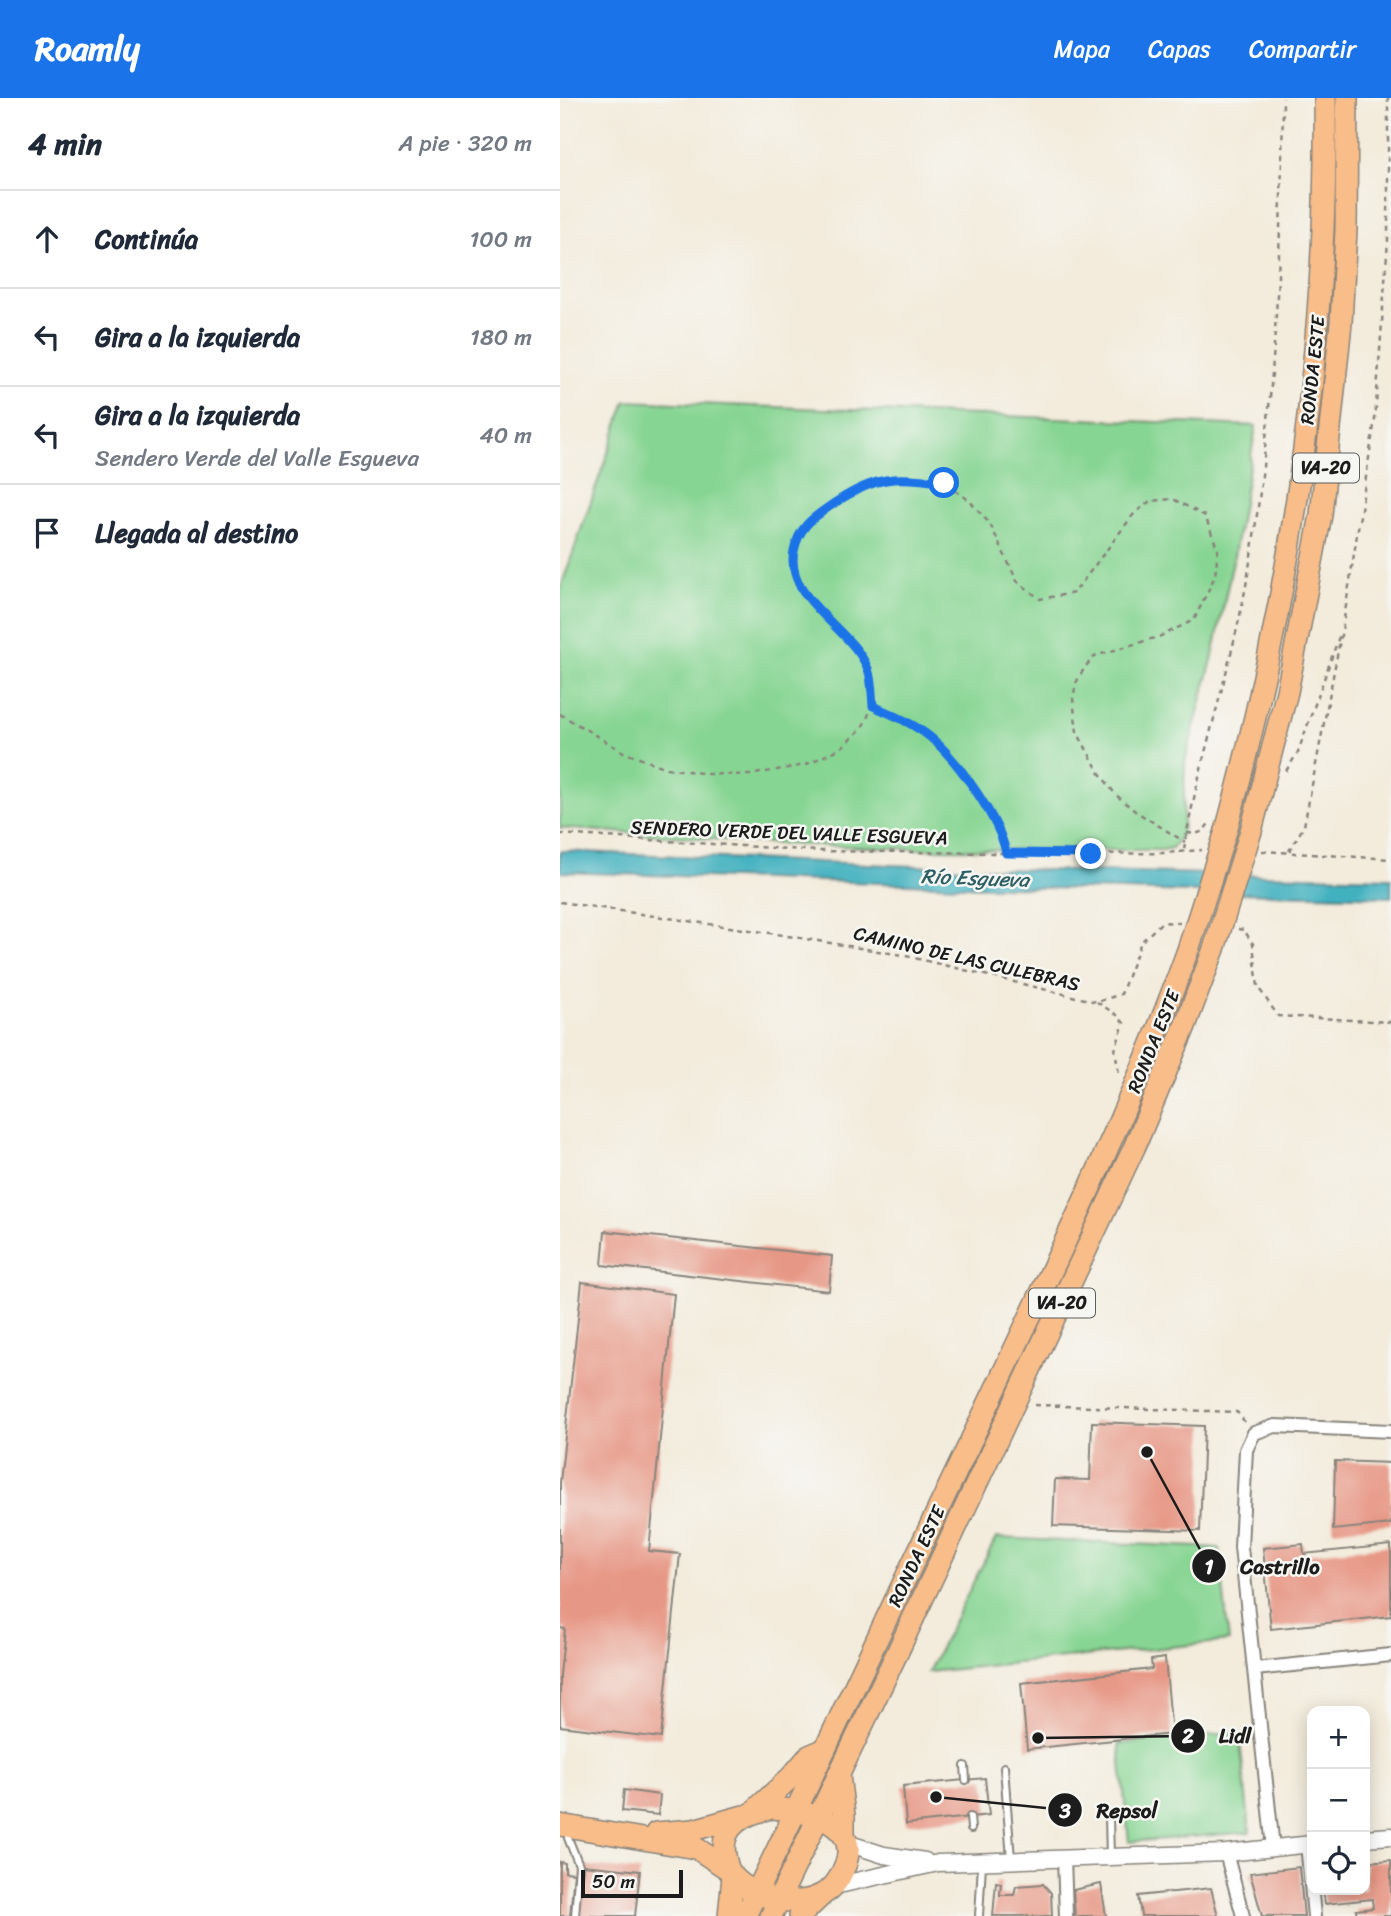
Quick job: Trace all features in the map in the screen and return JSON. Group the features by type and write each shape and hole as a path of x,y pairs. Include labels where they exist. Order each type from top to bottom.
{"main road":[{"name":"RONDA ESTE","path":"745,1916 1118,1128 1189,947 1220,823 1257,715 1286,578 1318,319 1324,198 1325,98"},
{"name":"RONDA ESTE","path":"774,1908 1134,1148 1214,949 1251,831 1287,692 1321,515 1341,323 1346,230 1347,98"},
{"path":"729,1916 730,1872 724,1850 730,1828 791,1777 809,1756 824,1749"},
{"path":"564,1826 695,1848 774,1908 799,1900 814,1904 843,1872 848,1857 839,1775"},
{"path":"622,1835 693,1830 772,1808 795,1810 818,1817 845,1839"}],"street":[{"path":"1273,1848 1241,1547 1246,1450 1254,1433 1275,1426 1391,1431"},
{"path":"1255,1669 1391,1655"},
{"path":"1370,1838 1391,1836"},
{"path":"845,1839 884,1855 938,1863 1226,1853 1307,1844"},
{"path":"1226,1853 1243,1916"},
{"path":"1064,1858 1066,1916"},
{"path":"814,1904 938,1863"},
{"path":"1313,1895 1314,1916"}],"lane":[{"path":"965,1766 966,1780"},
{"path":"1004,1767 1011,1861"},
{"path":"1109,1817 1110,1857"},
{"path":"970,1818 971,1829"},
{"path":"564,1826 579,1865 575,1916"},
{"path":"979,1916 982,1862"}],"path":[{"path":"560,714 625,752 667,768 708,774 749,775 805,765 841,748 862,728 873,706 868,669 852,644 802,589 791,565 797,536 814,518 847,495 874,481 908,477 944,483 969,500 990,524 1017,581 1040,599 1074,593 1133,515 1150,501 1173,499 1205,516 1218,550 1215,576 1194,620 1161,636 1095,656 1076,683 1073,699 1077,732 1099,772 1115,794 1135,811 1185,842 1247,580 1268,419 1281,233 1283,98"},
{"path":"1388,98 1390,240 1375,419 1343,625 1304,826 1289,851 1391,859"},
{"path":"1283,775 1298,752 1343,625"},
{"path":"873,706 905,720 930,736 949,754 993,822 1006,853"},
{"path":"1187,833 1203,832 1220,823"},
{"name":"SENDERO VERDE DEL VALLE ESGUEVA","path":"560,834 818,851 1164,853 1184,850 1185,842"},
{"name":"CAMINO DE LAS CULEBRAS","path":"560,902 902,955 1097,1002 1121,994 1141,942 1162,922 1189,924"},
{"path":"1230,929 1244,930 1253,944 1258,987 1278,1016 1391,1022"},
{"path":"1097,1002 1124,1023 1115,1050 1121,1081"},
{"path":"1035,1405 1237,1412 1254,1433"}],"green space":[{"path":"626,401 1256,426 1234,556 1213,656 1185,761 1181,835 1172,848 913,849 783,844 560,828 560,590"},
{"path":"996,1538 1219,1548 1229,1641 928,1672"},
{"path":"1239,1732 1250,1832 1129,1842 1119,1744"}],"water":[{"name":"Río Esgueva","path":"560,851 964,868 1391,878 1391,897 560,872"}],"building":[{"path":"605,1231 832,1256 829,1291 602,1265"},
{"path":"582,1282 674,1294 649,1551 680,1554 661,1738 560,1726 560,1674 565,1629 560,1628 560,1482"},
{"path":"1092,1422 1204,1426 1200,1531 1053,1526 1055,1479 1090,1480"},
{"path":"1335,1461 1391,1463 1391,1524 1333,1530"},
{"path":"1303,1544 1304,1554 1391,1545 1391,1616 1271,1629 1263,1548"},
{"path":"1165,1658 1172,1734 1027,1749 1021,1683 1152,1669 1151,1660"},
{"path":"985,1778 989,1815 906,1824 903,1786"},
{"path":"624,1790 660,1795 658,1815 622,1811"},
{"path":"1391,1860 1391,1916 1357,1916 1356,1910 1373,1908 1372,1899 1325,1904 1324,1895 1370,1895 1370,1862"},
{"path":"560,1862 565,1863 565,1872 574,1873 570,1916 560,1916"},
{"path":"583,1865 640,1871 635,1916 577,1916"},
{"path":"1299,1867 1304,1916 1262,1916 1250,1873"},
{"path":"996,1882 1001,1883 1000,1895 1014,1895 1016,1886 1043,1884 1051,1893 1052,1916 993,1916"},
{"path":"1101,1884 1106,1916 1075,1916 1073,1890"},
{"path":"1211,1888 1218,1916 1141,1916 1138,1896"}],"place":[{"name":"Castrillo","path":"1147,1452"},
{"name":"Lidl","path":"1038,1738"},
{"name":"Repsol","path":"936,1797"}],"route":[{"path":"944,483 908,477 874,481 847,495 814,518 797,536 791,565 802,589 852,644 868,669 873,706 905,720 930,736 949,754 993,822 1006,853 1091,854"}]}
